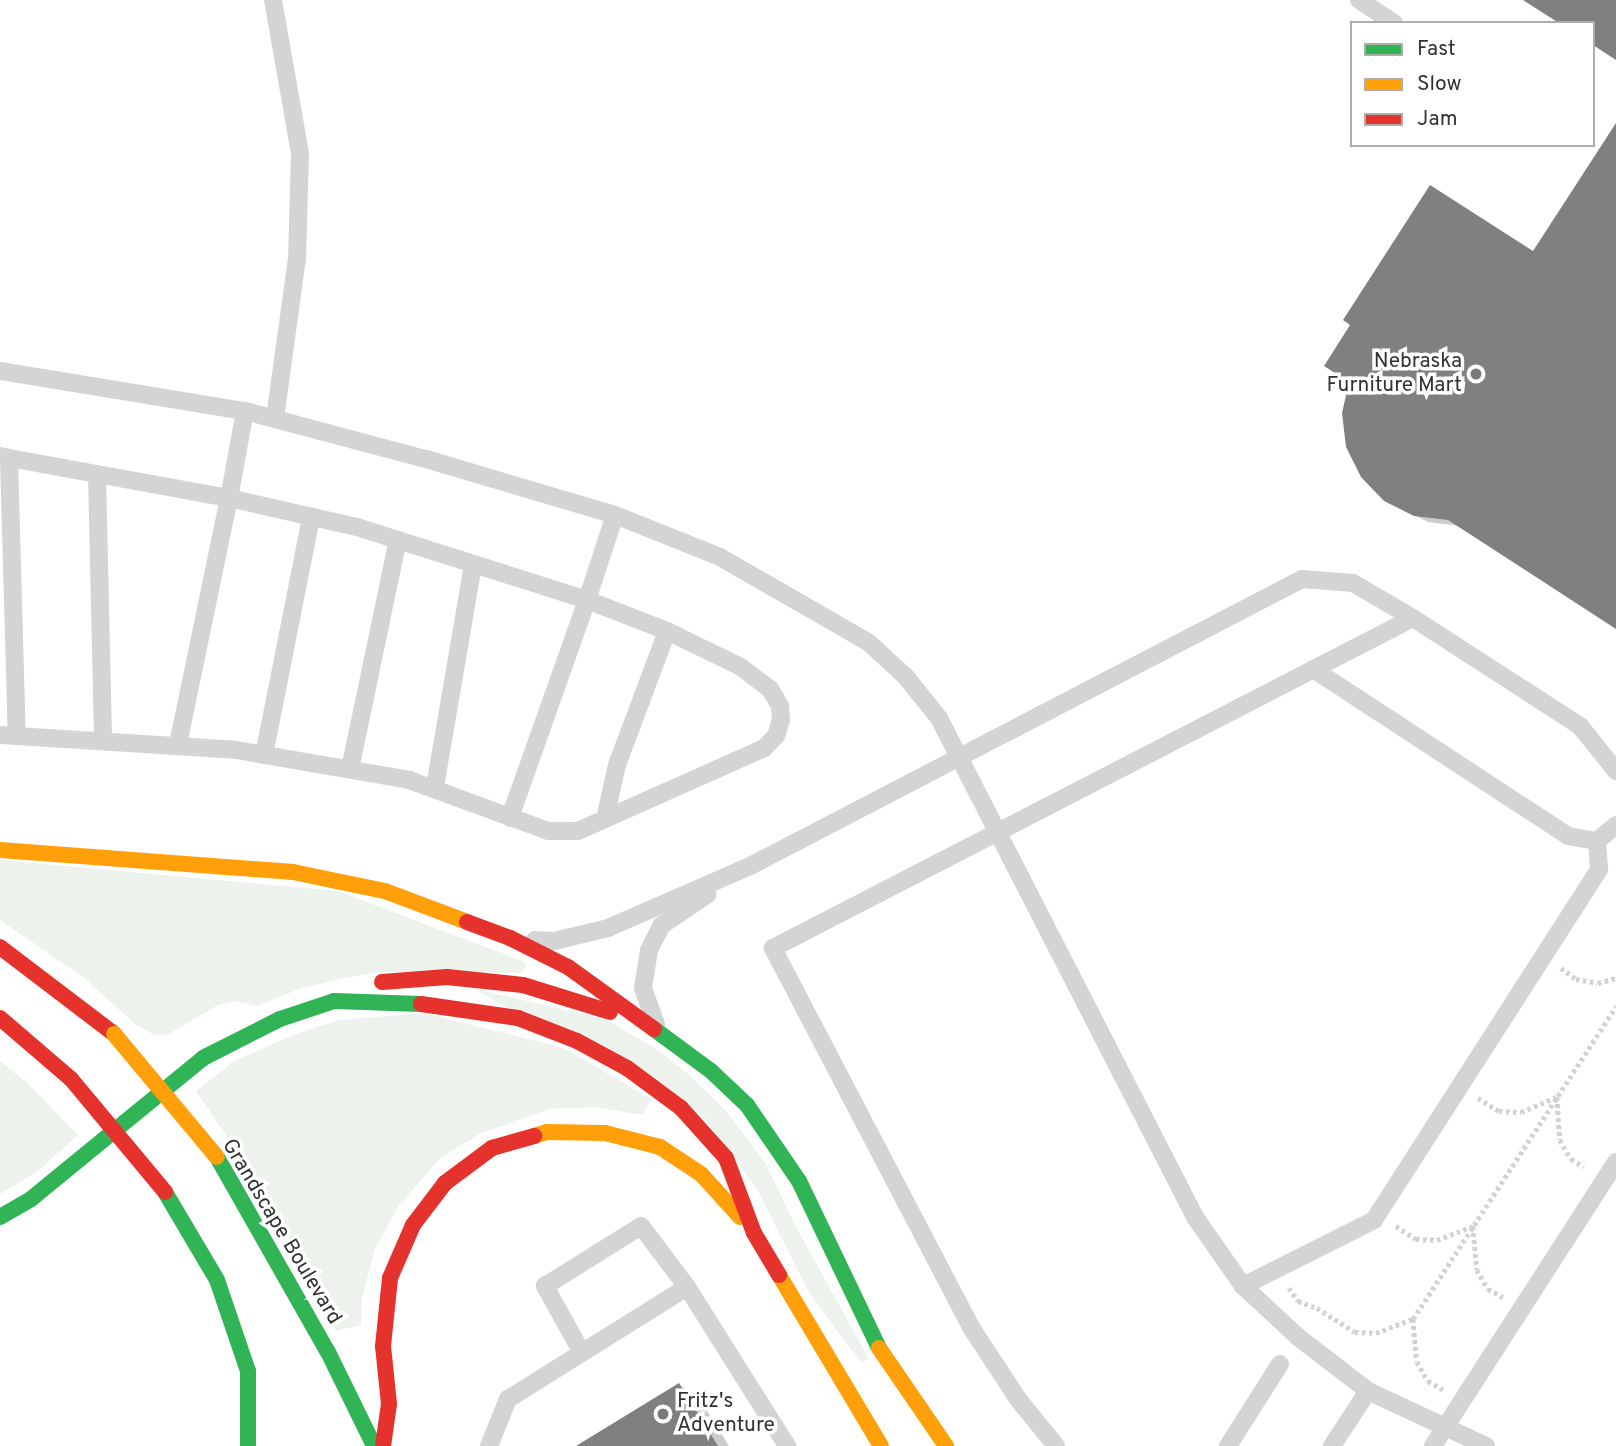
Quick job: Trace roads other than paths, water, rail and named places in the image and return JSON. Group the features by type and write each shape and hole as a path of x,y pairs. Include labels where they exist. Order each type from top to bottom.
{"street":[{"path":"0,850 293,872 385,891 510,939 568,968 659,1032 747,1105 799,1181 877,1344 946,1446"},
{"name":"Grandscape Boulevard","path":"0,947 41,975 114,1034 216,1157 328,1352 374,1446"},
{"path":"0,1217 31,1199 203,1059 280,1019 387,981 447,977 523,985 591,1003 659,1032"},
{"path":"334,1001 430,1004 518,1017 577,1041 627,1068 681,1108 726,1158 754,1233 881,1446"},
{"path":"0,1018 71,1079 165,1192 217,1280 248,1371 248,1446"},
{"path":"383,1446 389,1404 383,1346 390,1278 413,1225 445,1183 492,1148 547,1132 605,1133 660,1147 701,1174 754,1233"}],"lane":[{"path":"273,0 300,153 297,258 275,419"},
{"path":"1359,0 1391,21"},
{"path":"0,371 245,411 426,459 615,515 720,557 868,642 906,677 939,718 1195,1217 1243,1286 1297,1337 1368,1391 1444,1429 1486,1446"},
{"path":"178,744 245,411"},
{"path":"4,457 229,498 398,540 587,600 667,631 741,667 770,689 780,706 781,720 776,736 764,748 578,831 565,833 509,817 435,787 349,769 178,744 8,736 4,457"},
{"path":"97,474 103,741"},
{"path":"509,817 615,515"},
{"path":"264,755 311,517"},
{"path":"349,769 398,540"},
{"path":"435,787 473,564"},
{"path":"510,939 554,941 608,928 752,865 1302,579 1353,583 1413,618 1580,726 1616,771"},
{"path":"1056,1446 1018,1399 972,1329 773,948 1413,618"},
{"path":"605,819 617,765 667,631"},
{"path":"1313,669 1568,836 1597,841 1616,825"},
{"path":"1243,1286 1374,1220 1599,869 1597,841"},
{"path":"659,1032 643,988 649,950 662,925 752,865"},
{"path":"1433,1446 1616,1162"},
{"path":"582,1353 545,1286 641,1226 687,1287 787,1446"},
{"path":"489,1446 508,1399 687,1287"},
{"path":"1227,1446 1280,1364"},
{"path":"1332,1446 1368,1391"}],"place":[{"name":"Nebraska Furniture Mart","path":"1476,374"},
{"name":"Fritz's Adventure","path":"663,1414"}]}
